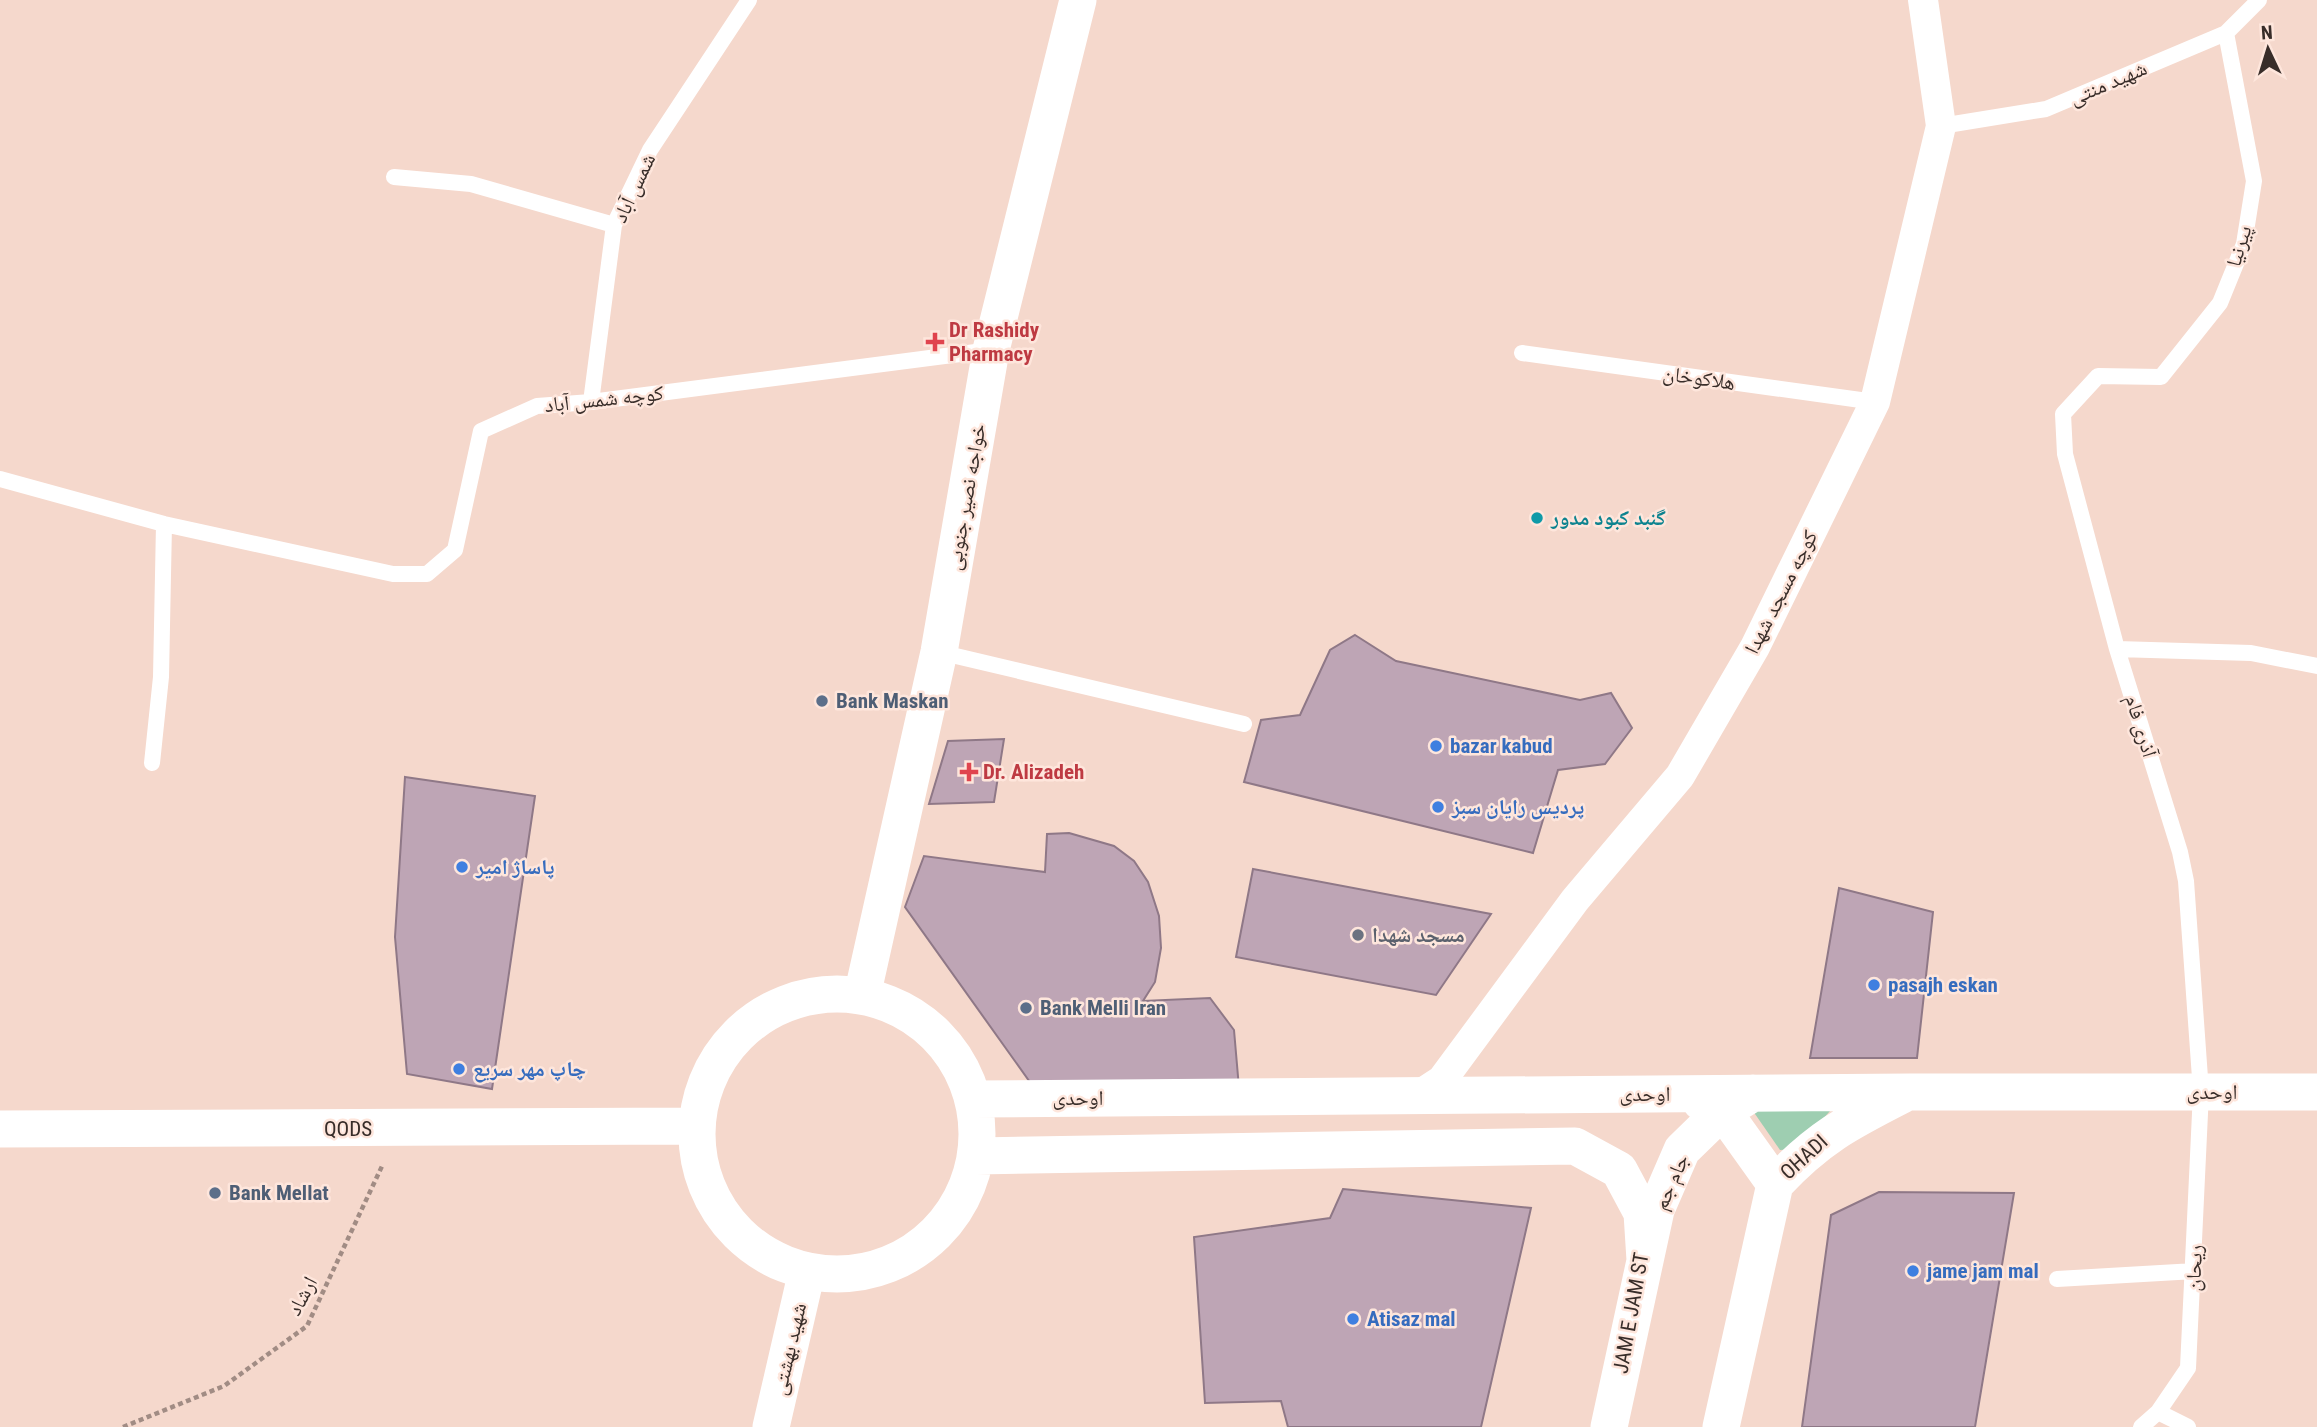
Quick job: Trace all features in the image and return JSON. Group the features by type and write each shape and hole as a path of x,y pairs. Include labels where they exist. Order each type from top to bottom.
{"street":[{"name":"خواجه نصیر جنوبی","path":"862,996 939,652 991,350 1078,0"},
{"name":"کوچه مسجد شهدا","path":"1419,1095 1442,1080 1575,900 1681,776 1755,647 1875,402 1941,126 1923,0"},
{"path":"815,995 862,996 893,1006 921,1021 944,1043 962,1070 973,1099 978,1128 976,1156 961,1199 934,1236 896,1261 852,1273 807,1271 771,1258 741,1237 717,1207 701,1173 696,1126 707,1079 732,1040 770,1010 815,995"},
{"name":"اوحدی","path":"973,1099 1910,1091 2317,1092"},
{"name":"OHADI","path":"1688,1093 1730,1121 1775,1184 1806,1151 1842,1125 1910,1091"},
{"name":"جام جم","path":"1645,1260 1656,1210 1682,1150 1719,1114 1753,1093"},
{"name":"QODS","path":"0,1129 696,1126"},
{"name":"JAM E JAM ST","path":"976,1156 1575,1146 1619,1170 1642,1213 1645,1260 1609,1427"},
{"path":"1721,1427 1775,1184"},
{"name":"شهید بهشتی","path":"771,1427 807,1271"}],"lane":[{"name":"شمس آباد","path":"591,402 614,225 650,150 749,0"},
{"name":"شهید منتی","path":"1941,126 2046,109 2226,33 2259,0"},
{"name":"پیرنیا","path":"2098,376 2161,377 2220,303 2244,243 2254,181 2226,33"},
{"path":"394,177 471,184 614,225"},
{"name":"کوچه شمس آباد","path":"0,479 164,524 393,574 427,574 455,550 481,431 537,406 591,402 991,350"},
{"name":"هلاکوخان","path":"1522,353 1875,402"},
{"name":"آذری فام","path":"2098,376 2063,415 2065,454 2117,649 2180,852 2186,881 2201,1092"},
{"path":"152,763 161,677 164,524"},
{"path":"2117,649 2251,653 2317,666"},
{"path":"939,652 1244,724"},
{"name":"ریحان","path":"2141,1427 2158,1412 2188,1368 2195,1271 2201,1092"},
{"path":"2057,1279 2195,1271"},
{"path":"2158,1412 2188,1427"}],"path":[{"name":"ارشاد","path":"123,1427 224,1386 307,1326 399,1129"}],"green space":[{"path":"1746,1101 1839,1101 1796,1149 1780,1150"}],"building":[{"name":"bazar kabud","path":"1355,635 1396,661 1580,700 1611,693 1632,728 1605,764 1558,770 1533,853 1244,782 1261,720 1300,715 1330,650"},
{"name":"Dr. Alizadeh","path":"1004,739 994,802 929,804 948,741"},
{"name":"پاساژ امیر","path":"405,777 535,796 492,1089 407,1074 395,937"},
{"path":"1069,833 1114,846 1134,861 1148,882 1159,916 1161,948 1155,982 1143,1001 1210,998 1234,1030 1239,1088 1032,1085 905,907 924,856 1045,872 1047,834"},
{"name":"مسجد شهدا","path":"1253,869 1491,914 1436,995 1236,957"},
{"name":"pasajh eskan","path":"1839,888 1933,912 1917,1058 1810,1058"},
{"name":"Atisaz mal","path":"1343,1189 1531,1208 1481,1427 1288,1427 1281,1401 1205,1403 1194,1237 1330,1218"},
{"name":"jame jam mal","path":"1879,1192 2014,1193 1975,1427 1802,1427 1831,1215"}],"place":[{"name":"Dr Rashidy Pharmacy","path":"935,342"},
{"name":"گنبد کبود مدور","path":"1537,518"},
{"name":"Bank Maskan","path":"822,701"},
{"name":"bazar kabud","path":"1436,746"},
{"name":"Dr. Alizadeh","path":"969,772"},
{"name":"پردیس رایان سبز","path":"1438,807"},
{"name":"پاساژ امیر","path":"462,867"},
{"name":"مسجد شهدا","path":"1358,935"},
{"name":"pasajh eskan","path":"1874,985"},
{"name":"Bank Melli Iran","path":"1026,1008"},
{"name":"چاپ مهر سریع","path":"459,1069"},
{"name":"Bank Mellat","path":"215,1193"},
{"name":"jame jam mal","path":"1913,1271"},
{"name":"Atisaz mal","path":"1353,1319"}]}
